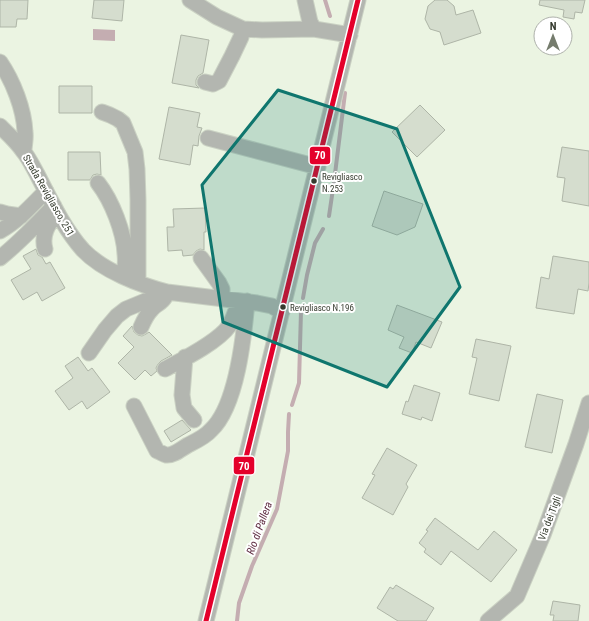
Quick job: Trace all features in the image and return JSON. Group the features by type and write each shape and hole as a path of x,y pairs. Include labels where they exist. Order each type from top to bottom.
{"street":[{"path":"190,0 217,17 237,26 262,30 314,29 350,35"},
{"path":"205,0 221,9 237,26 241,37 219,81 214,84 205,82"},
{"path":"305,0 310,22 314,29"},
{"path":"206,621 358,0"},
{"path":"0,62 17,93 24,119 24,151"},
{"path":"102,112 118,119 123,123 135,152 138,200 138,282"},
{"name":"Strada Revigliasco, 251","path":"2,130 24,151 72,236 84,251 107,268 138,282 167,292 222,298 272,306 282,312"},
{"path":"208,138 318,167"},
{"path":"98,183 105,192 122,236 126,255 124,276"},
{"path":"0,231 21,216 46,191"},
{"path":"45,249 43,241 45,231 56,208"},
{"path":"0,258 56,208"},
{"path":"0,212 21,216"},
{"path":"201,258 219,282 222,289 222,298"},
{"path":"141,327 147,315 153,307 162,302 167,292"},
{"path":"89,354 117,316 126,308 167,292"},
{"path":"165,369 215,340 228,328 243,301"},
{"path":"134,406 157,451 165,455 172,454 200,439 212,430 229,401 241,353 245,320 243,301"},
{"path":"185,358 182,395 184,408 194,420"},
{"name":"Via dei Tigli","path":"488,621 517,596 543,535 576,444 589,403"}],"highlighted area":[{"path":"278,90 397,129 460,287 387,387 223,322 202,185"}],"shaded area":[{"path":"93,29 115,30 115,41 93,40"}],"building":[{"path":"0,0 28,0 27,19 17,19 16,27 0,27"},
{"path":"94,0 124,0 122,21 92,18"},
{"path":"435,0 447,0 454,6 456,15 473,10 481,33 444,45 440,32 430,29 425,19 428,6"},
{"path":"540,0 585,0 582,13 575,12 574,19 573,16 563,16 564,10 539,5"},
{"path":"181,35 209,40 203,73 198,76 196,80 196,85 199,88 172,83"},
{"path":"59,86 92,86 92,113 59,113"},
{"path":"420,105 445,130 417,157 392,132"},
{"path":"169,107 200,113 197,127 202,128 198,146 193,145 190,165 159,159"},
{"path":"562,147 589,151 589,206 562,201 565,178 557,177"},
{"path":"68,152 100,152 101,175 93,175 90,180 68,180"},
{"path":"384,191 423,204 415,227 397,235 372,226"},
{"path":"205,208 206,232 204,232 204,250 200,249 193,255 183,256 182,250 168,251 167,227 174,227 173,209"},
{"path":"36,249 38,255 42,257 46,264 50,262 65,288 42,301 37,292 23,300 11,280 31,269 23,256"},
{"path":"553,256 589,262 588,291 578,289 574,314 536,308 541,277 549,279"},
{"path":"397,305 442,322 431,348 416,342 412,353 399,348 404,337 388,330"},
{"path":"132,326 134,332 138,335 142,336 149,332 172,355 158,364 156,368 157,371 151,376 145,370 135,380 118,363 134,347 123,336"},
{"path":"476,339 511,346 499,401 469,394 477,358 472,357"},
{"path":"78,357 88,371 92,368 110,392 87,409 82,401 69,410 55,391 73,378 65,366"},
{"path":"414,385 440,393 432,421 422,417 421,420 402,414 406,401 408,402"},
{"path":"537,394 563,400 552,453 525,447"},
{"path":"182,420 191,430 171,442 164,431"},
{"path":"387,448 417,465 406,484 408,487 393,515 362,498 375,475 372,474"},
{"path":"435,518 478,550 494,531 517,550 491,582 451,551 441,565 424,552 426,549 419,543"},
{"path":"396,585 434,608 426,621 398,621 377,608 390,587 393,589"},
{"path":"553,601 580,605 578,621 553,621 554,615 550,615"}],"waterway":[{"name":"Rio di Pallera","path":"325,0 330,16"},
{"name":"Rio di Pallera","path":"329,216 345,93"},
{"name":"Rio di Pallera","path":"303,298 315,243 323,229"},
{"name":"Rio di Pallera","path":"292,405 299,383 301,311"},
{"name":"Rio di Pallera","path":"237,621 239,603 252,566 277,509 288,451 289,414"}],"transit line":[{"name":"70","path":"206,621 358,0"}],"place":[{"name":"Revigliasco N.253","path":"314,181"},
{"name":"Revigliasco N.196","path":"283,307"}]}
